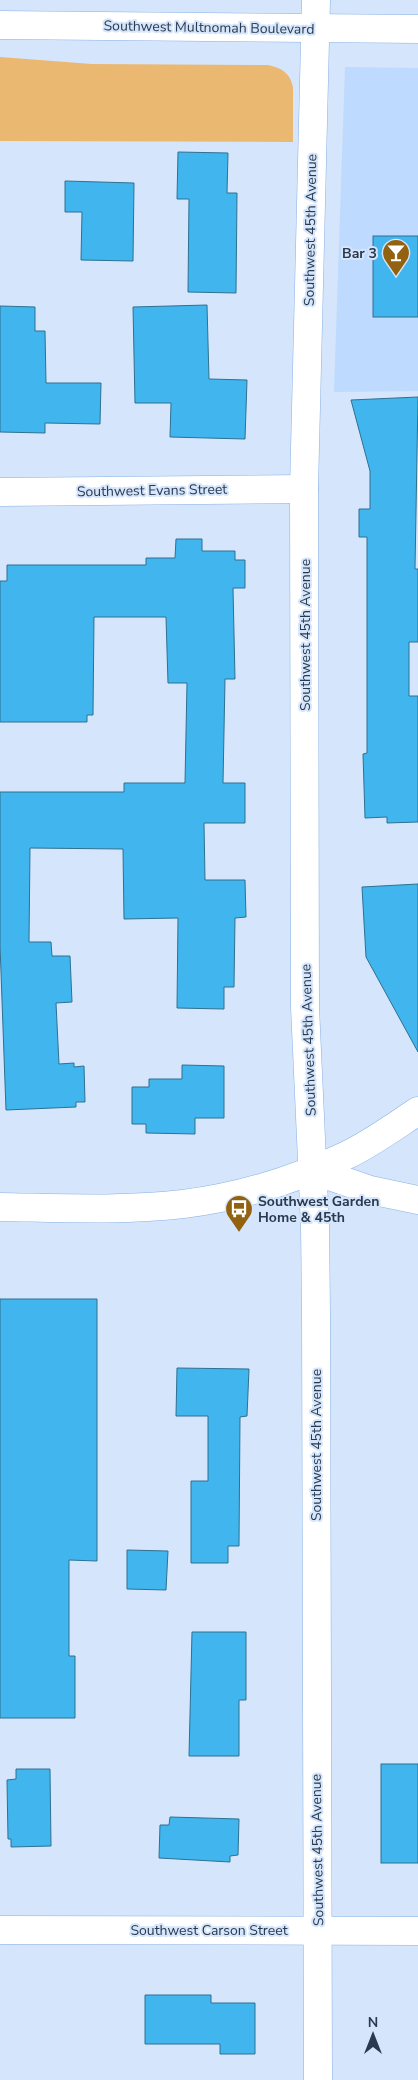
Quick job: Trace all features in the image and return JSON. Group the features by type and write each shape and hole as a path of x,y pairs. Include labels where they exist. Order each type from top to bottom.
{"street":[{"path":"306,0 315,28"},
{"name":"Southwest 45th Avenue","path":"316,0 304,489 305,998 316,1312 318,2080"},
{"name":"Southwest Multnomah Boulevard","path":"0,25 418,29"},
{"name":"Southwest Evans Street","path":"0,492 304,489"},
{"path":"0,1207 108,1208 182,1204 244,1193 312,1170 347,1155 418,1111"},
{"path":"312,1170 370,1190 418,1200"},
{"name":"Southwest Carson Street","path":"0,1930 418,1931"}],"shaded area":[{"path":"0,57 92,64 273,66 287,75 292,82 293,142 0,141"},
{"path":"345,67 418,68 418,391 334,392"}],"building":[{"path":"178,152 228,153 227,193 237,193 236,293 188,292 189,199 177,199"},
{"path":"65,181 134,183 133,261 81,260 82,212 65,212"},
{"name":"Bar 3","path":"373,236 418,236 418,317 373,317"},
{"path":"207,305 209,379 247,380 245,439 170,437 171,403 135,403 133,307"},
{"path":"0,306 35,307 35,331 45,331 46,383 101,383 100,424 45,423 45,433 0,432"},
{"path":"418,397 415,569 418,569 418,642 409,642 409,696 418,696 418,822 387,823 387,817 365,818 363,754 367,753 367,537 359,537 359,509 370,509 370,471 351,400"},
{"path":"176,539 202,539 202,551 235,551 235,560 245,560 245,588 233,588 235,679 225,679 223,783 245,783 245,823 204,823 205,880 245,880 246,917 235,918 234,987 224,987 224,1009 177,1008 178,918 124,919 123,849 30,848 29,942 51,942 52,956 70,956 72,1002 56,1003 59,1064 74,1063 74,1067 84,1066 85,1102 76,1102 76,1107 6,1110 0,945 0,792 124,792 124,783 185,783 187,683 168,683 166,617 94,617 93,715 87,715 87,722 0,722 0,581 7,581 7,565 146,565 146,558 175,558"},
{"path":"418,884 418,1052 366,957 362,887"},
{"path":"182,1065 224,1066 224,1118 195,1118 195,1134 146,1133 146,1124 132,1124 132,1087 149,1087 149,1079 182,1079"},
{"path":"0,1299 97,1299 97,1561 69,1560 69,1656 75,1656 75,1718 0,1718"},
{"path":"177,1368 249,1369 247,1416 240,1417 239,1546 228,1546 228,1563 191,1563 191,1481 208,1481 208,1416 176,1416"},
{"path":"127,1550 168,1551 166,1590 127,1589"},
{"path":"192,1632 246,1632 246,1700 239,1700 239,1756 189,1756"},
{"path":"381,1764 418,1764 418,1863 381,1863"},
{"path":"16,1769 50,1769 51,1846 11,1847 11,1839 8,1839 7,1780 16,1779"},
{"path":"170,1817 239,1819 238,1855 230,1856 230,1862 159,1858 160,1825 169,1825"},
{"path":"145,1995 211,1995 211,2003 255,2003 255,2054 220,2054 220,2044 145,2044"}],"place":[{"name":"Bar 3","path":"396,277"},
{"name":"Southwest Garden Home & 45th","path":"239,1233"}]}
